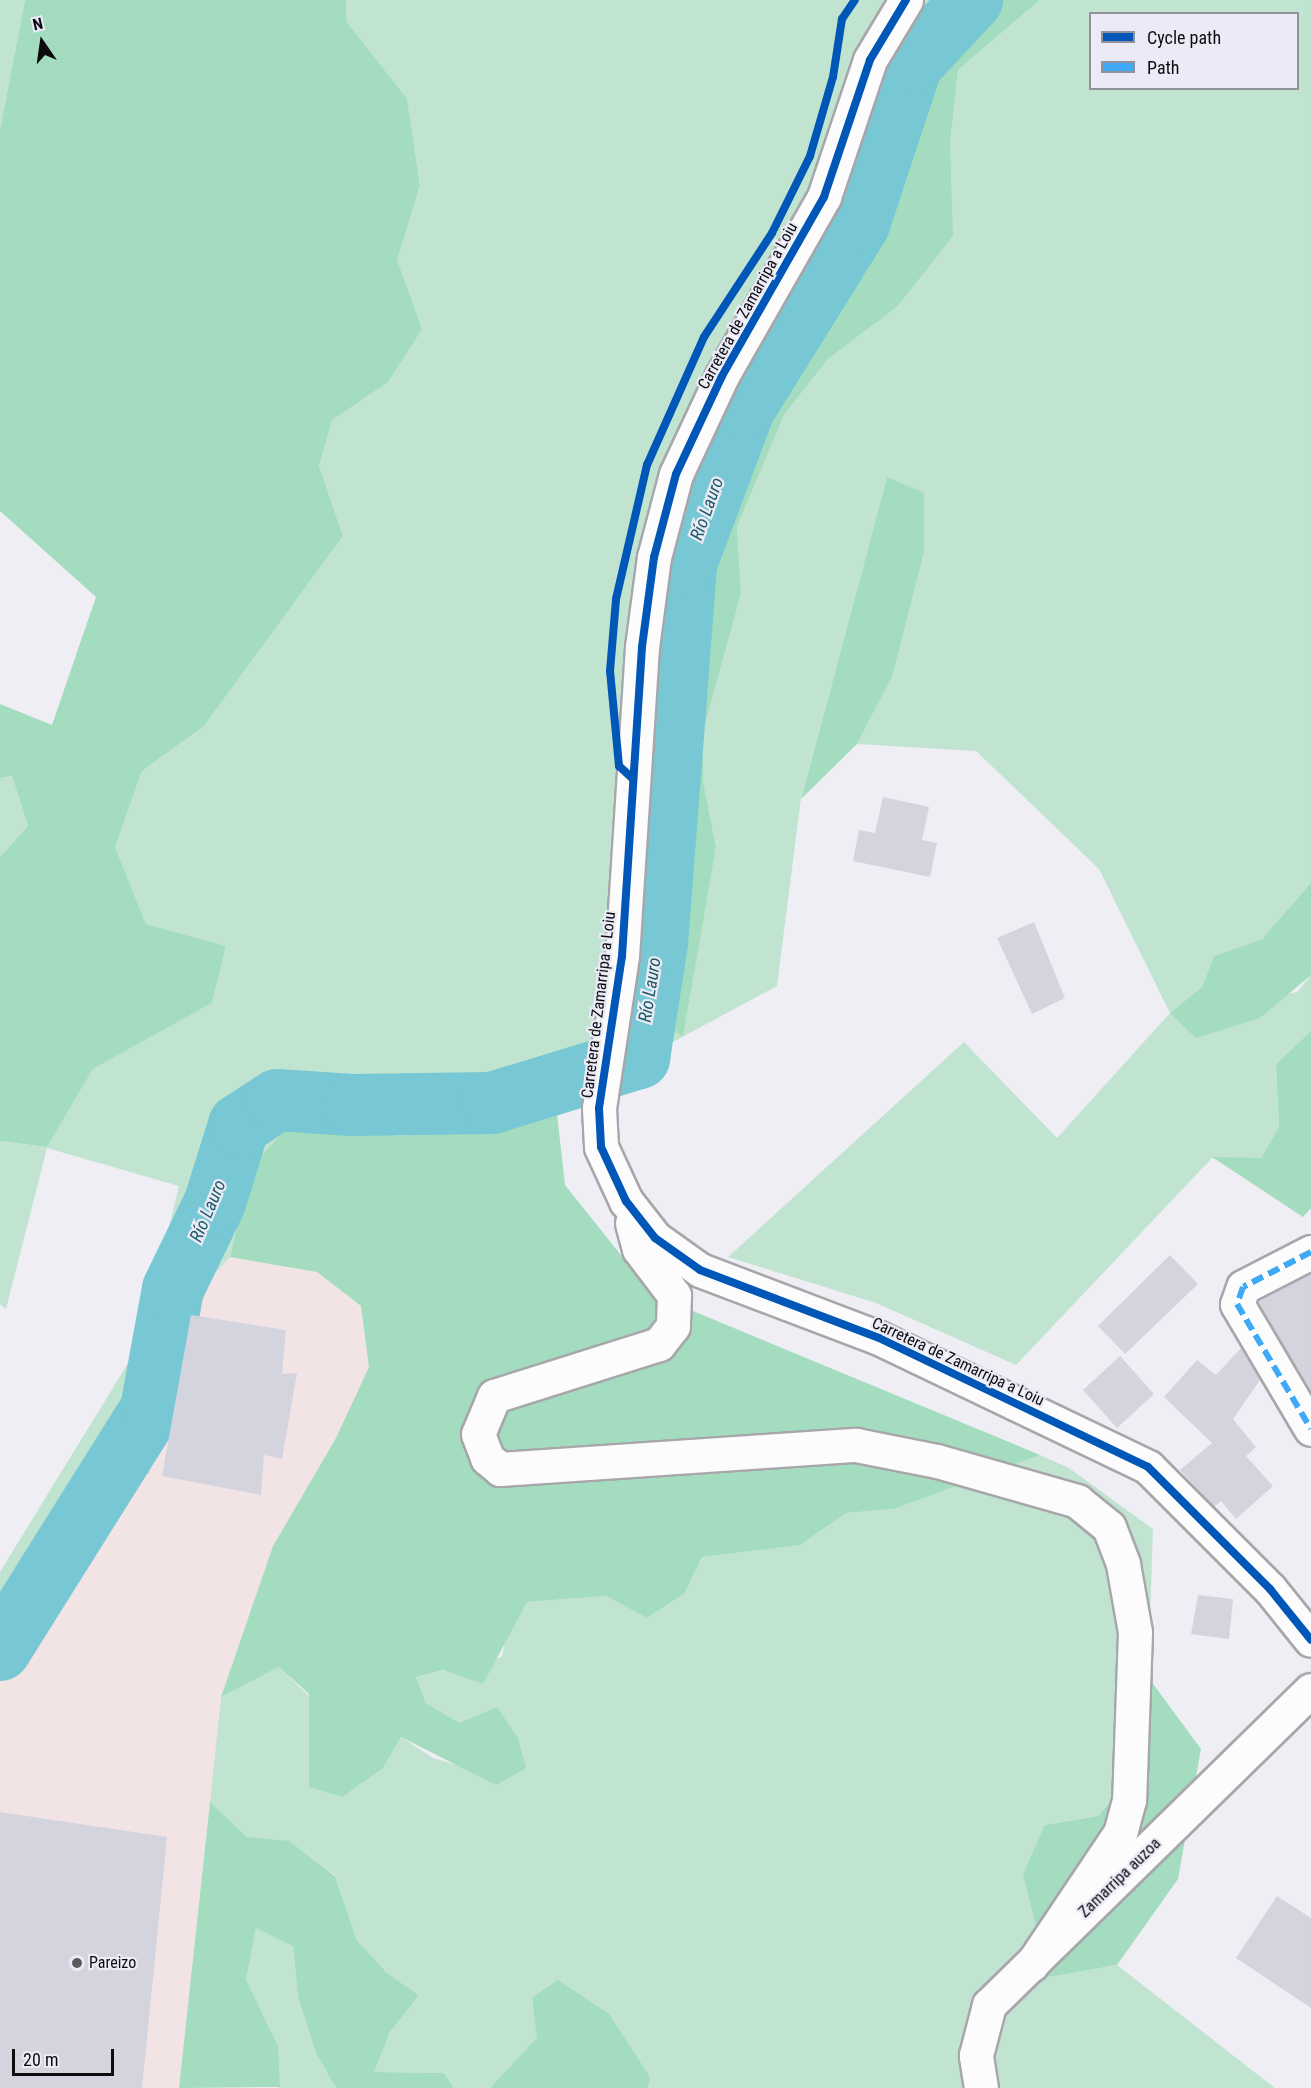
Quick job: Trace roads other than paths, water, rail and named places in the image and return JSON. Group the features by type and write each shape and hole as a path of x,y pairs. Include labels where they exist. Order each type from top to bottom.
{"street":[{"name":"Carretera de Zamarripa a Loiu","path":"906,0 870,60 824,197 722,376 676,474 654,557 642,647 622,956 608,1033 599,1108 601,1147 626,1201 655,1238 700,1270 879,1338 1148,1467 1270,1589 1311,1637"},
{"path":"626,1201 639,1249 674,1295 673,1326 658,1344 494,1396 478,1434 487,1458 500,1469 856,1446 937,1461 1077,1501 1109,1527 1123,1564 1135,1632 1128,1800 1120,1833 1032,1964"},
{"path":"1311,1252 1244,1287 1237,1304 1311,1429"},
{"name":"Zamarripa auzoa","path":"981,2088 976,2055 989,2005 1311,1690"}],"waterway":[{"name":"Río Lauro","path":"0,1650 151,1409 173,1289 215,1202 239,1125 277,1100 352,1105 492,1103 639,1058 657,943 686,564 744,409 859,224 912,64 972,0"}],"place":[{"name":"Pareizo","path":"77,1963"}]}
